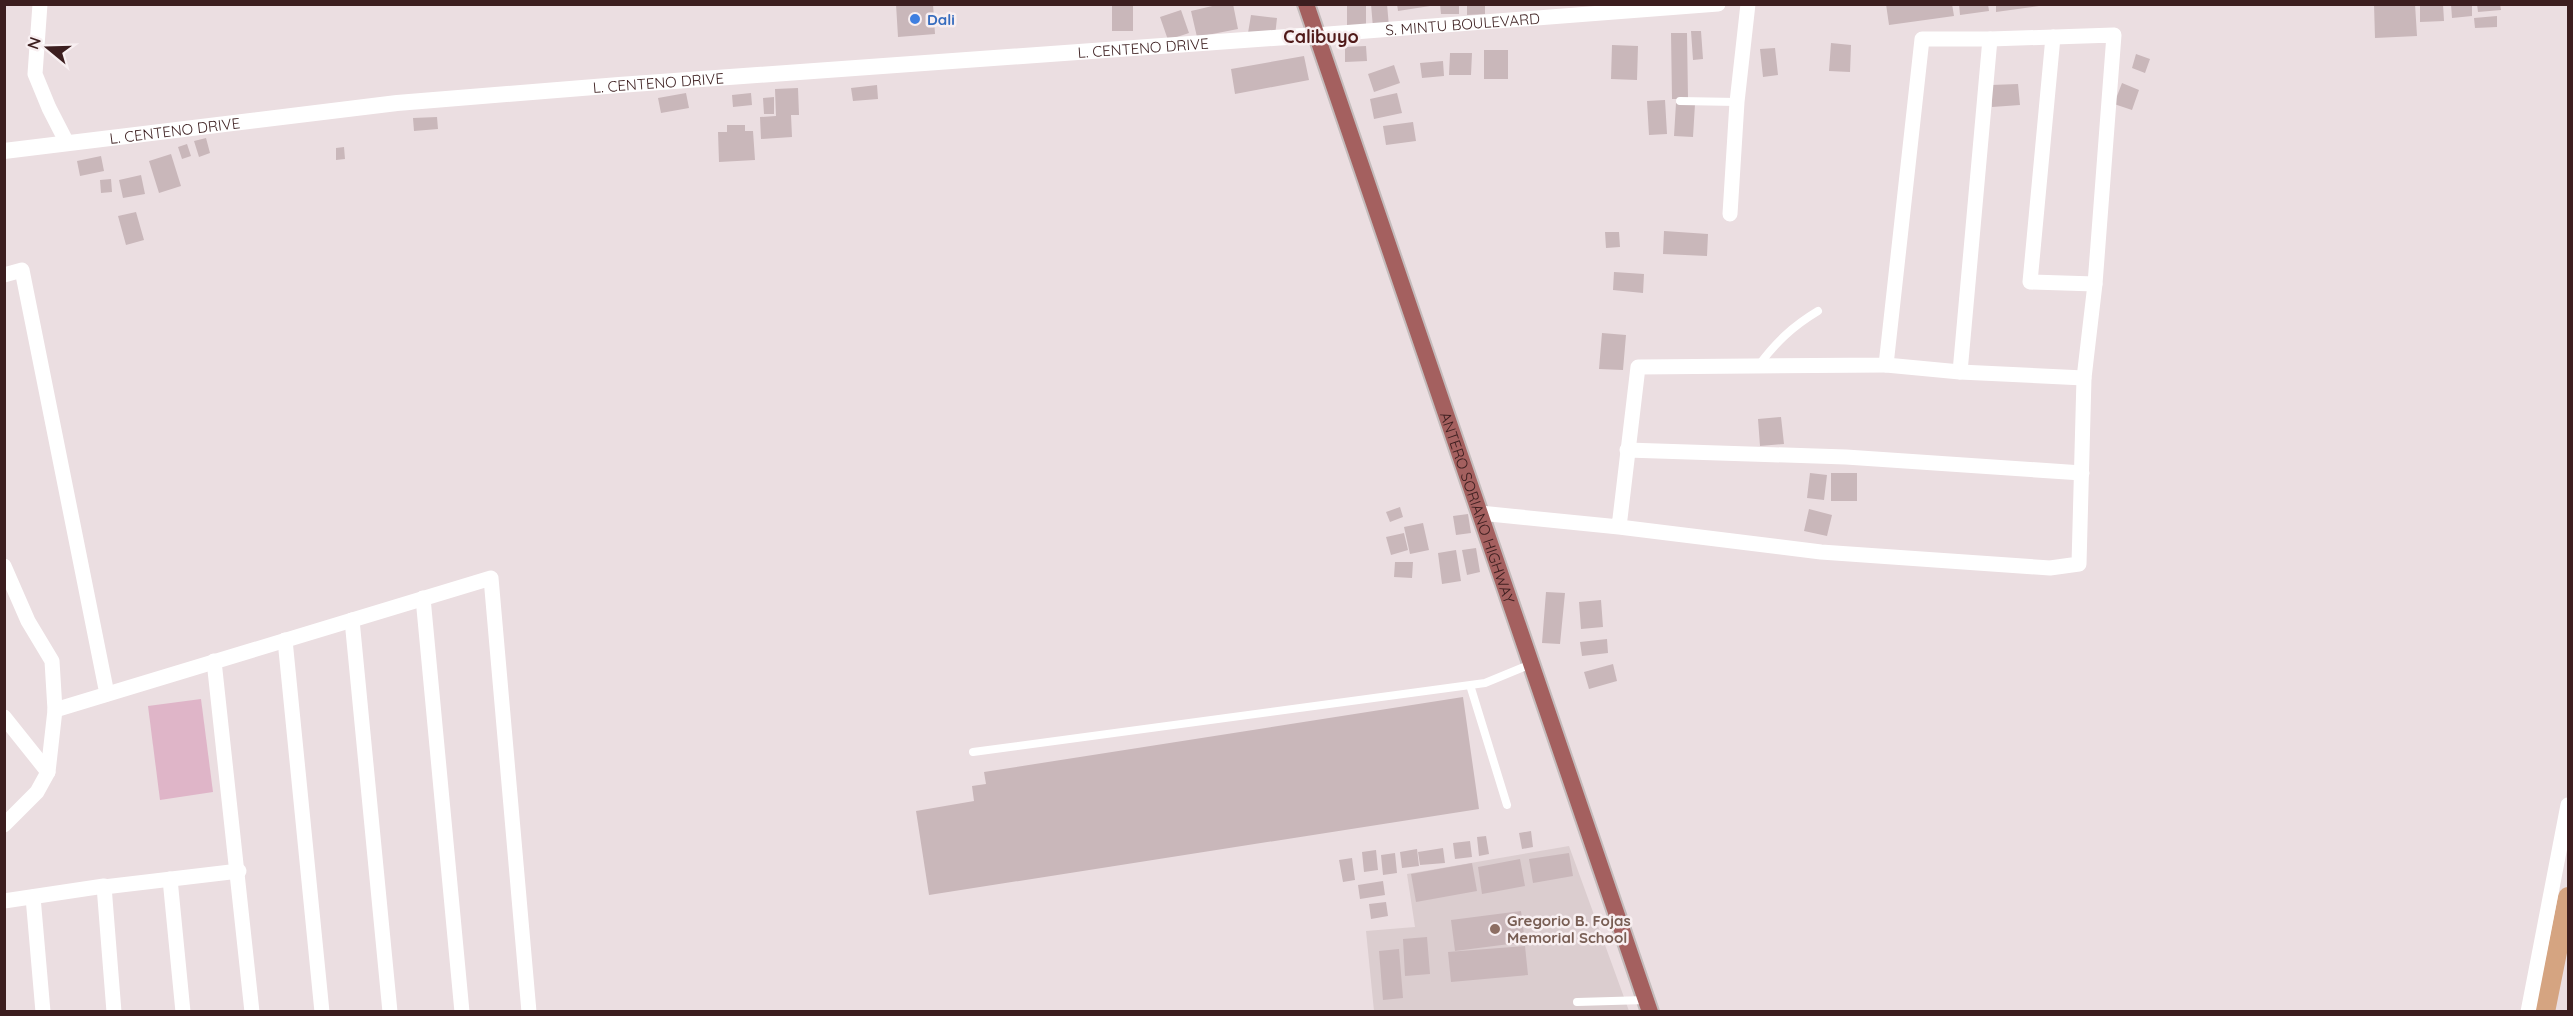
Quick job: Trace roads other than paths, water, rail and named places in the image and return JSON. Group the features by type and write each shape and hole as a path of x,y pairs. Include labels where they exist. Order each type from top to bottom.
{"main road":[{"name":"ANTERO SORIANO HIGHWAY","path":"1306,4 1648,1006"}],"street":[{"path":"40,4 35,74 67,143"},
{"name":"S. MINTU BOULEVARD","path":"1316,35 1559,11 1718,4"},
{"path":"1730,214 1737,102 1748,4"},
{"name":"L. CENTENO DRIVE","path":"4,152 408,102 1316,35"},
{"path":"1480,513 1619,527 1821,552 2050,568 2079,564 2084,378 2095,284 2114,35 1922,39 1886,365"},
{"path":"2053,37 2030,282 2095,284"},
{"path":"1960,372 1990,39"},
{"path":"4,275 22,270 106,694"},
{"path":"1619,527 1638,367 1886,365 1960,372 2084,378"},
{"path":"1627,450 1846,457 2082,474"},
{"path":"4,566 28,621 52,661 55,710 48,772 37,792 4,825"},
{"path":"55,710 491,578 530,1011"},
{"path":"423,598 462,1011"},
{"path":"352,620 390,1011"},
{"path":"285,640 322,1011"},
{"path":"214,661 252,1011"},
{"path":"4,717 48,772"},
{"path":"2528,1011 2568,805"},
{"path":"4,902 238,871"},
{"path":"170,879 183,1011"},
{"path":"104,887 114,1011"},
{"path":"33,897 43,1011"}],"lane":[{"path":"1680,101 1737,102"},
{"path":"1758,366 1776,343 1799,323 1818,311"},
{"path":"973,752 1485,683 1532,664"},
{"path":"1470,685 1507,805"},
{"path":"1577,1002 1648,1006"}],"waterway":[{"path":"2545,1012 2568,897"}],"place":[{"name":"Dali","path":"915,19"},
{"name":"Gregorio B. Fojas Memorial School","path":"1495,929"}],"district":[{"name":"Calibuyo","path":"1321,36"}]}
